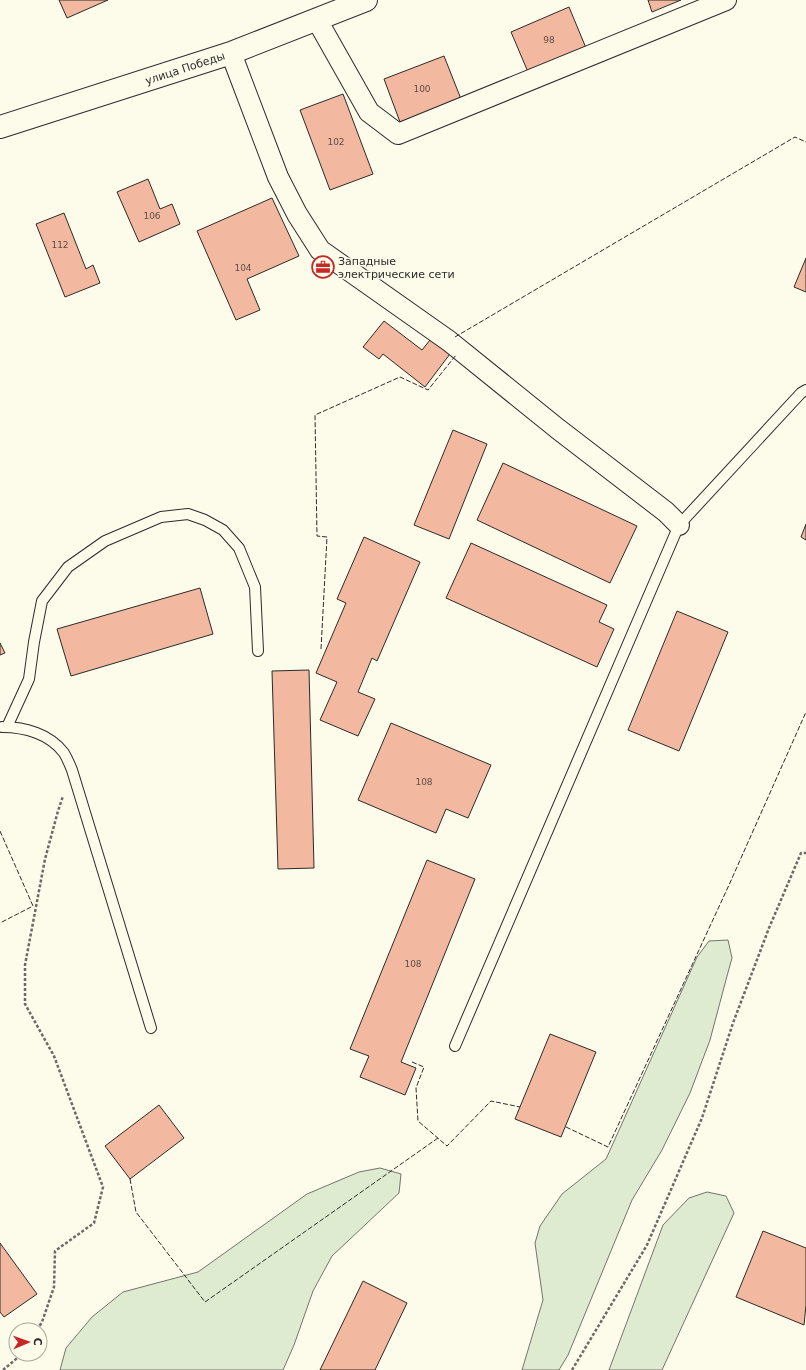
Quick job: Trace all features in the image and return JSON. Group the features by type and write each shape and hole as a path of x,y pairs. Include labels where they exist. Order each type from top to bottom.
{"highway":[{"name":"улица Победы","path":"0,126 231,54 366,0"}],"street":[{"path":"317,20 369,112 398,134 726,0"},
{"path":"231,54 278,177 320,250 449,341 558,429 666,512 679,525"}],"lane":[{"path":"455,1046 679,525 801,393 806,390"},
{"path":"151,1028 72,770 64,754 51,740 32,731 3,727 29,680 34,642 42,601 68,567 105,541 161,517 188,514 205,520 223,530 239,548 255,587 258,651"}],"path":[{"path":"42,1322 54,1287 55,1251 94,1223 103,1187 54,1056 25,1004 25,965 45,859 58,811 72,770"},
{"path":"572,1370 647,1245 702,1118 733,1023 769,928 801,853 806,853"},
{"path":"3,1370 12,1362"}],"green space":[{"path":"728,940 732,958 710,1040 690,1093 662,1150 632,1200 568,1355 559,1370 522,1370 543,1300 535,1243 540,1226 562,1194 606,1159 697,957 709,941"},
{"path":"380,1168 401,1174 399,1193 332,1256 313,1291 294,1345 283,1370 60,1370 66,1348 92,1317 123,1292 198,1272 307,1194 359,1172"},
{"path":"707,1192 726,1196 734,1213 662,1370 609,1370 663,1225 689,1198"}],"building":[{"path":"59,0 108,0 67,18"},
{"path":"648,0 681,0 652,12"},
{"path":"569,7 586,48 528,72 511,32"},
{"path":"444,56 461,99 400,122 384,79"},
{"path":"343,94 373,174 330,190 300,110"},
{"path":"148,179 160,209 172,204 180,224 139,242 117,192"},
{"path":"272,198 299,256 247,279 260,310 236,320 197,231"},
{"path":"64,213 86,269 93,265 100,283 65,297 36,224"},
{"path":"806,258 806,292 794,287"},
{"path":"384,321 422,350 434,335 453,350 425,387 383,354 379,359 363,347"},
{"path":"453,430 487,444 449,539 414,525"},
{"path":"503,463 637,526 610,583 477,520"},
{"path":"806,524 806,540 801,537"},
{"path":"364,537 420,562 377,661 372,658 358,692 375,699 358,736 320,720 337,682 316,673 346,603 337,599"},
{"path":"471,543 607,605 599,622 614,629 597,667 446,598"},
{"path":"200,588 213,634 71,676 57,629"},
{"path":"677,611 728,632 679,751 628,730"},
{"path":"0,643 5,653 0,655"},
{"path":"309,670 314,868 278,869 272,671"},
{"path":"391,723 491,765 468,818 446,809 436,833 358,800"},
{"path":"427,860 475,879 401,1062 416,1068 405,1095 360,1077 369,1056 350,1049"},
{"path":"550,1034 596,1052 561,1137 515,1119"},
{"path":"159,1105 184,1138 130,1179 105,1146"},
{"path":"763,1231 806,1248 806,1305 804,1325 736,1297"},
{"path":"0,1243 37,1294 4,1317 0,1312"},
{"path":"363,1281 407,1303 375,1370 320,1370"}],"fence":[{"path":"455,337 795,137 806,142"},
{"path":"321,649 327,537 317,536 315,415 400,377 428,390 456,355"},
{"path":"566,1127 608,1147 729,885 806,712"},
{"path":"0,831 33,906 0,923"},
{"path":"412,1062 424,1067 416,1088 418,1121 447,1146 491,1101 520,1107"},
{"path":"130,1179 136,1212 205,1302 438,1138"}],"place":[{"name":"Западные электрические сети","path":"323,267"}]}
